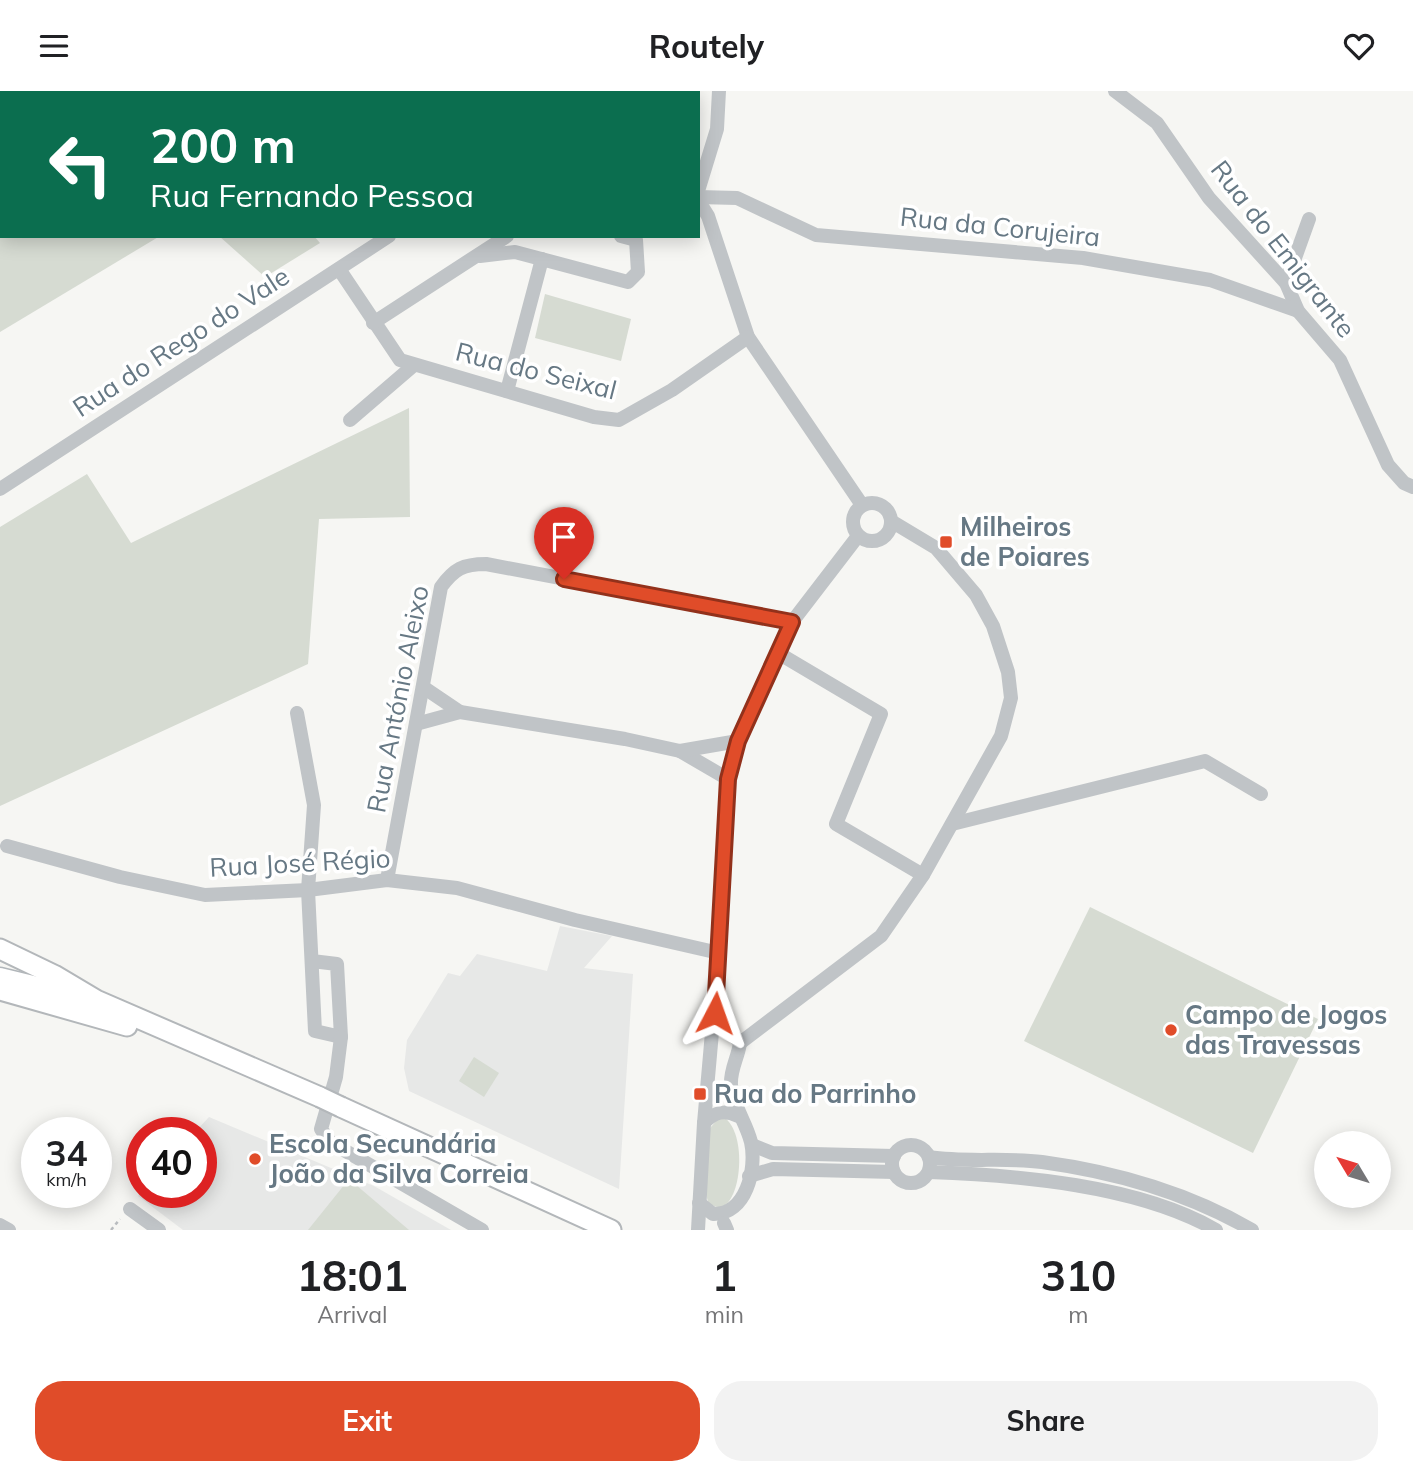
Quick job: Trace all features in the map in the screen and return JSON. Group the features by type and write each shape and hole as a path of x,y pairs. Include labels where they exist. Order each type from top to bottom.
{"highway":[{"path":"0,949 54,975 96,1000 318,1102 584,1230"},
{"path":"0,987 148,1032 318,1102"},
{"path":"339,1112 611,1230"}],"main road":[{"path":"0,987 96,1000"}],"street":[{"path":"700,184 717,128 719,91"},
{"name":"Rua do Emigrante","path":"1115,91 1157,123 1209,198 1286,283 1298,311 1340,361 1388,465 1404,483 1413,487"},
{"name":"Rua da Corujeira","path":"700,198 737,198 816,235 1083,258 1210,280 1298,311"},
{"path":"700,202 708,216 748,337 862,505"},
{"path":"1286,283 1310,219"},
{"name":"Rua do Rego do Vale","path":"0,489 386,238"},
{"path":"373,323 504,238"},
{"path":"480,256 515,251 628,282 638,272 636,240 628,238"},
{"path":"507,391 542,259"},
{"name":"Rua do Seixal","path":"339,269 400,361 594,417 619,420 672,390 748,337"},
{"path":"350,420 414,365"},
{"path":"699,1203 725,1224 742,1198 749,1176 752,1145 738,1116 731,1075 740,1043 881,936 923,875 1001,736 1012,698 1008,671 993,626 957,571 936,548 891,521 881,505 862,505"},
{"path":"858,536 852,520 862,505"},
{"path":"858,536 877,541 887,534 891,521"},
{"path":"698,1230 704,1123 719,953 728,779 738,741 792,622 858,536"},
{"name":"Rua António Aleixo","path":"387,880 441,587 453,571 468,564 486,564 792,622"},
{"path":"778,653 881,713 836,824 923,875"},
{"path":"423,687 460,712 680,751 738,741"},
{"path":"416,724 460,712"},
{"path":"298,713 314,805 308,890 315,1031 341,1037"},
{"path":"680,751 728,779"},
{"path":"952,824 1205,761 1261,794"},
{"name":"Rua José Régio","path":"7,846 120,877 205,895 308,890 387,880 457,888 575,920 719,953"},
{"path":"312,961 337,964 341,1037 336,1077 321,1129 324,1136 354,1158 482,1230"},
{"path":"715,1013 740,1043"},
{"path":"704,1123 712,1115 721,1112 738,1116"},
{"path":"752,1145 772,1153 894,1156 904,1147 914,1145 923,1149 929,1157 929,1172 922,1180 911,1184 901,1180 894,1172 894,1156"},
{"path":"929,1157 1042,1162 1102,1175 1186,1196 1252,1230"},
{"path":"749,1176 773,1169 894,1172"},
{"path":"929,1172 1033,1177 1146,1202 1216,1230"},
{"path":"130,1209 159,1230"},
{"path":"0,1225 9,1230"}],"shaded area":[{"path":"0,238 157,238 0,332"},
{"path":"221,238 316,238 320,243 265,277"},
{"path":"545,294 631,319 621,361 535,338"},
{"path":"409,408 410,517 319,519 308,664 0,806 0,527 87,474 131,543"},
{"name":"Campo de Jogos das Travessas","path":"1090,907 1318,1019 1253,1153 1024,1041"},
{"path":"560,926 612,936 584,968 633,974 619,1189 409,1091 404,1068 407,1040 448,973 460,976 477,954 547,971"},
{"path":"474,1057 499,1073 484,1097 459,1081"},
{"path":"718,1119 726,1119 734,1130 739,1162 738,1179 733,1193 727,1203 718,1207 708,1202 706,1194 710,1128"},
{"name":"Escola Secundária João da Silva Correia","path":"217,1120 374,1186 451,1230 183,1230 154,1208 217,1208"},
{"path":"349,1179 409,1230 308,1230"}],"place":[{"name":"Milheiros de Poiares","path":"946,542"},
{"name":"Campo de Jogos das Travessas","path":"1171,1030"},
{"name":"Rua do Parrinho","path":"700,1094"},
{"name":"Escola Secundária João da Silva Correia","path":"255,1159"}],"route":[{"path":"564,579 792,622 738,741 728,779 715,1013"}]}
